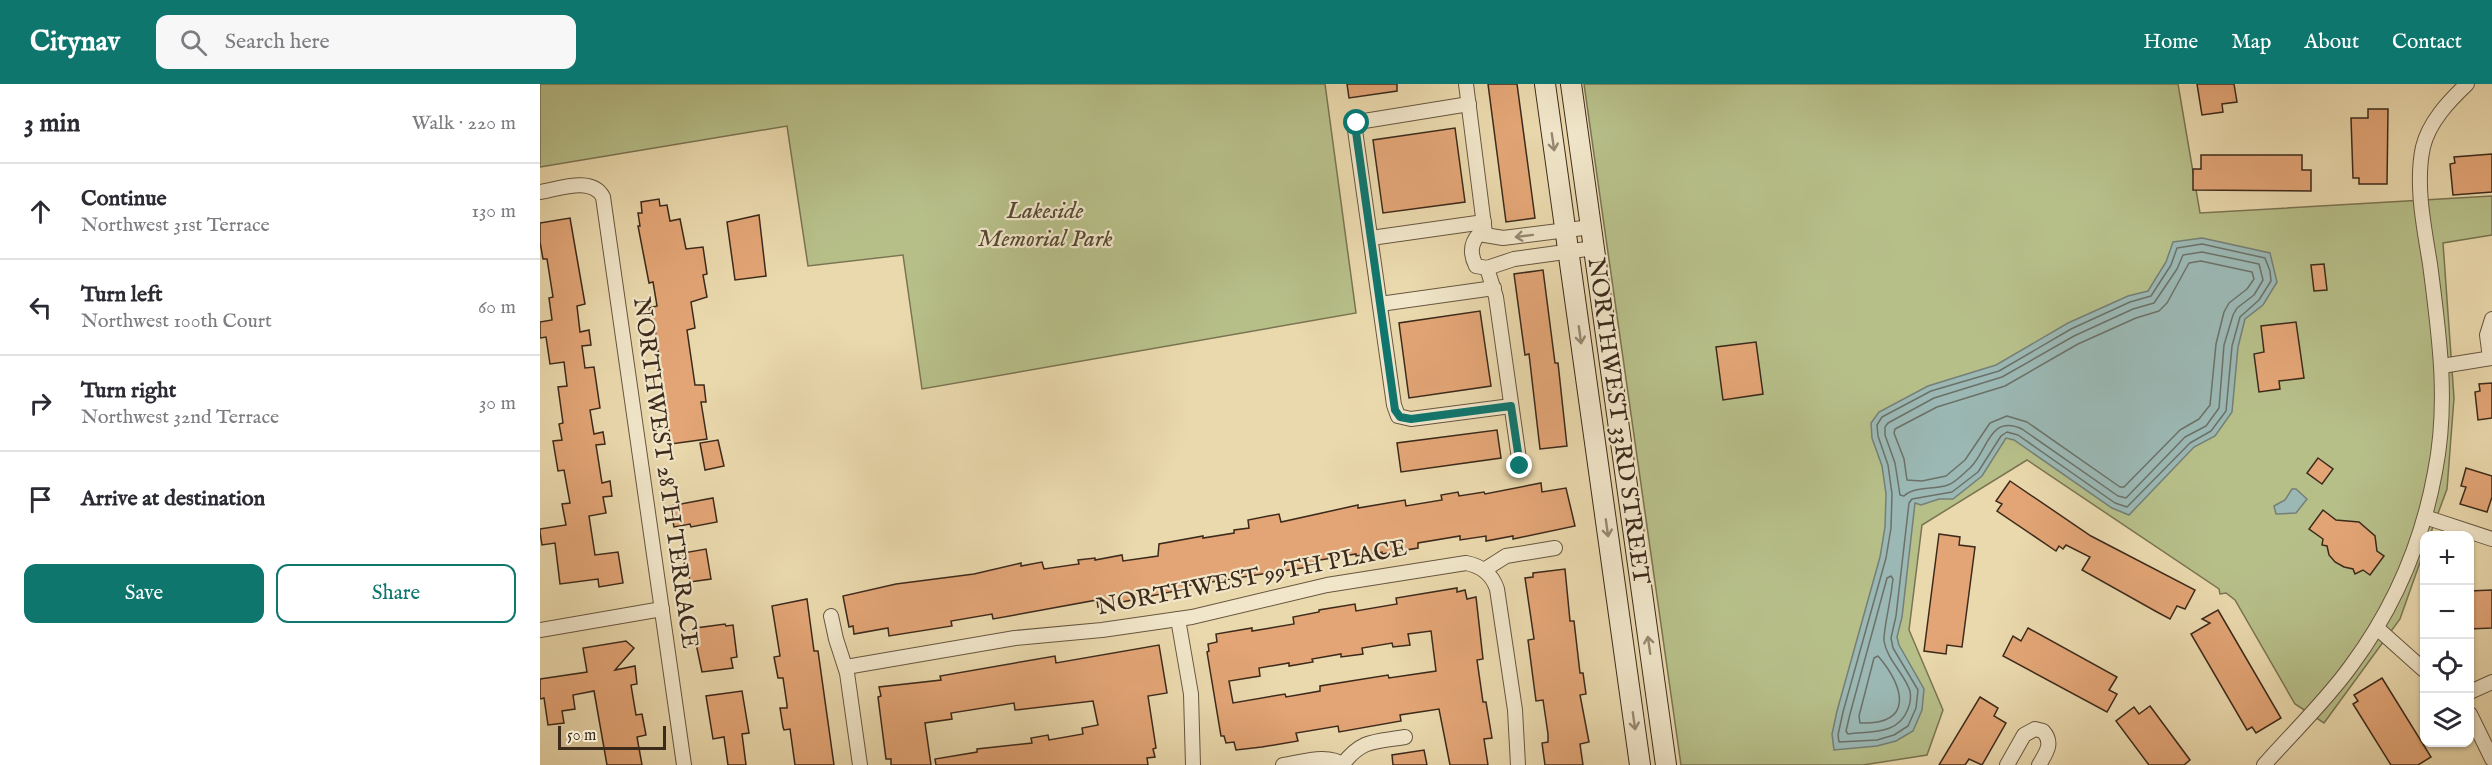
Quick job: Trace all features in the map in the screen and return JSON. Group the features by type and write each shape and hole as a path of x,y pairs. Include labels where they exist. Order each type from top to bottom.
{"street":[{"path":"1466,84 1489,231 1502,263"},
{"name":"NORTHWEST 33RD STREET","path":"1545,84 1640,765"},
{"name":"NORTHWEST 33RD STREET","path":"1570,84 1666,765"},
{"path":"2264,765 2333,689 2377,628 2406,572 2425,517 2436,470 2440,437 2442,366 2421,191 2422,158 2428,132 2450,100 2466,84"},
{"path":"1469,104 1363,119 1357,123 1356,132 1394,405 1400,417 1411,419 1511,406"},
{"name":"NORTHWEST 28TH TERRACE","path":"540,192 584,185 598,190 603,196 684,765"},
{"path":"1371,238 1489,231 1565,231 1591,227"},
{"path":"1489,231 1479,234 1472,243 1476,266 1487,268 1514,259 1593,248"},
{"path":"1487,268 1494,288 1520,466"},
{"path":"1380,304 1494,288"},
{"path":"2442,366 2491,358 2487,335 2492,319"},
{"path":"2425,517 2492,539"},
{"path":"1518,765 1515,711 1498,595 1493,579 1484,570 1506,556 1555,548"},
{"name":"NORTHWEST 99TH PLACE","path":"846,667 1015,638 1102,630 1179,619 1225,611 1326,585 1456,563 1475,564 1484,570"},
{"path":"540,630 662,609"},
{"path":"831,616 846,667 860,765"},
{"path":"1179,619 1191,694 1193,765"},
{"path":"2377,628 2420,666"},
{"path":"2474,690 2492,682"},
{"path":"2474,724 2492,759"},
{"path":"2007,765 2024,735 2035,729 2043,731 2049,743 2038,765"},
{"path":"1283,765 1325,759 1344,765 1355,749 1363,745 1405,737"}],"green space":[{"name":"Lakeside Memorial Park","path":"540,84 1325,84 1356,313 922,389 903,255 808,266 787,126 540,167"},
{"path":"1584,84 2178,84 2200,213 2492,196 2492,235 2443,243 2454,398 2447,489 2431,531 2420,531 2420,562 2400,619 2324,723 2295,704 2235,600 2226,593 2220,594 2219,589 2027,460 1922,525 1909,630 1943,710 1927,755 1863,765 1681,765"}],"water":[{"path":"2202,238 2270,253 2277,282 2263,305 2245,319 2238,347 2232,412 2215,436 2194,447 2129,515 2112,508 2014,440 2006,438 1982,476 1953,499 1939,499 1921,505 1915,503 1902,617 1897,637 1899,645 1924,689 1922,710 1913,731 1896,741 1877,746 1834,750 1832,734 1837,711 1880,557 1885,527 1886,494 1882,466 1872,438 1871,423 1879,412 1928,386 1996,365 2068,323 2128,296 2148,291 2166,262 2173,242"},
{"path":"2292,489 2296,489 2307,499 2296,513 2276,514 2274,506 2285,500"}],"building":[{"path":"1347,84 1397,84 1397,91 1349,98"},
{"path":"1488,84 1517,84 1535,218 1506,222"},
{"path":"2197,84 2234,84 2237,102 2222,104 2223,112 2202,115"},
{"path":"2368,109 2388,109 2387,184 2359,184 2359,178 2353,178 2351,118 2368,118"},
{"path":"1455,128 1465,202 1383,213 1373,140"},
{"path":"2492,154 2492,192 2453,195 2450,164 2455,163 2454,157"},
{"path":"2201,155 2302,155 2302,170 2311,170 2311,191 2193,190 2193,169 2201,169"},
{"path":"659,199 660,206 667,205 670,221 680,219 686,249 703,247 707,274 703,275 707,297 691,302 695,328 687,330 695,385 704,385 706,402 701,402 707,439 671,444 654,322 651,323 649,308 657,306 653,282 649,283 638,226 640,226 638,213 642,213 641,202"},
{"path":"759,215 766,276 735,280 727,222"},
{"path":"570,218 585,304 577,306 580,332 589,330 591,345 582,346 585,368 594,367 600,408 590,410 594,434 603,432 605,444 596,445 602,483 610,481 612,496 603,497 606,513 589,516 595,555 618,552 623,583 599,587 598,579 560,584 555,543 542,545 540,532 540,529 566,525 562,504 570,503 564,470 558,471 553,441 562,440 559,424 563,423 558,387 567,386 564,362 550,364 546,337 540,338 540,322 552,320 549,298 553,297 547,259 543,259 540,242 540,223"},
{"path":"2324,264 2327,290 2314,291 2311,265"},
{"path":"1543,270 1555,363 1558,363 1567,446 1540,449 1529,354 1525,355 1514,274"},
{"path":"1480,311 1491,386 1409,398 1399,323"},
{"path":"2296,322 2304,378 2279,381 2280,389 2259,392 2254,354 2264,352 2261,326"},
{"path":"1756,342 1763,394 1723,400 1716,347"},
{"path":"2492,383 2492,418 2478,420 2475,392 2480,391 2479,384"},
{"path":"1497,430 1501,458 1401,472 1397,443"},
{"path":"718,440 724,466 705,470 700,443"},
{"path":"2318,458 2333,469 2322,484 2307,473"},
{"path":"2466,468 2492,476 2492,497 2487,512 2460,504 2466,487 2461,486"},
{"path":"2010,481 2091,536 2195,590 2185,609 2177,606 2170,619 2082,570 2090,557 2066,545 2063,549 2059,546 2056,551 1997,511 2002,504 1996,501"},
{"path":"1541,483 1542,492 1566,488 1575,526 1513,539 1513,536 1486,541 1486,536 1460,540 1460,536 1418,543 1418,548 1382,554 1382,552 1356,556 1356,554 1314,561 1315,566 1185,586 1185,589 1098,607 1097,600 993,619 992,614 951,621 952,626 889,636 888,628 854,634 853,626 849,627 843,596 896,584 974,574 1021,563 1021,566 1042,562 1044,569 1079,564 1078,560 1095,558 1095,560 1122,555 1123,561 1158,556 1159,544 1234,533 1234,530 1249,528 1248,520 1279,514 1281,522 1358,505 1358,508 1405,500 1406,506 1442,500 1441,495 1458,492 1459,496 1484,492 1485,494"},
{"path":"713,498 717,522 691,527 690,524 674,527 670,506"},
{"path":"2323,510 2336,520 2359,522 2375,536 2377,551 2384,556 2370,575 2363,570 2355,574 2353,569 2335,562 2329,555 2327,546 2322,545 2323,539 2309,529"},
{"path":"1939,534 1960,537 1959,545 1975,547 1962,647 1947,645 1946,654 1924,651"},
{"path":"706,549 711,579 690,582 689,575 686,576 683,553"},
{"path":"1565,569 1570,621 1574,621 1580,673 1583,673 1586,694 1580,695 1589,742 1580,744 1583,765 1545,765 1542,743 1548,742 1548,734 1543,700 1536,701 1528,640 1534,639 1525,578 1533,577 1533,573"},
{"path":"1457,588 1457,592 1465,590 1467,599 1476,597 1483,659 1477,660 1483,702 1486,702 1492,738 1484,739 1488,765 1450,765 1439,709 1400,715 1401,721 1339,732 1338,726 1296,733 1298,741 1262,747 1236,750 1234,742 1226,743 1224,736 1221,736 1207,652 1209,651 1208,644 1217,642 1216,634 1294,624 1293,617 1355,604 1356,611 1397,604 1396,598","holes":["1431,631 1436,671 1389,678 1388,675 1320,686 1320,691 1286,697 1285,694 1233,703 1229,681 1260,676 1259,668 1313,662 1312,659 1341,654 1341,657 1363,654 1362,648 1392,643 1393,647 1410,645 1408,634"]},
{"path":"2492,590 2492,628 2474,629 2474,591"},
{"path":"807,599 814,651 818,651 834,765 795,765 790,729 784,730 783,727 780,708 787,708 787,705 783,678 778,678 774,657 780,656 772,606"},
{"path":"2218,610 2281,718 2256,733 2252,727 2247,730 2191,634 2210,623 2202,619"},
{"path":"725,624 726,626 733,625 737,657 731,658 733,668 702,672 695,639 697,639 696,628"},
{"path":"2028,628 2117,677 2109,690 2117,694 2107,712 2003,656 2013,636 2021,641"},
{"path":"626,641 634,648 615,670 635,666 637,684 631,685 636,715 642,714 646,735 637,737 642,765 607,765 594,691 573,695 575,709 562,711 564,723 548,725 544,698 540,699 540,679 587,672 583,648"},
{"path":"1159,645 1167,693 1148,696 1156,748 1153,749 1155,757 1147,758 1148,765 936,765 935,759 977,752 977,749 1032,743 1031,738 1048,735 1049,740 1083,734 1082,728 1098,725 1093,701 1015,710 1014,703 951,713 952,719 925,723 931,765 891,765 891,759 886,759 878,697 881,696 879,687 941,680 940,676 1055,656 1056,663"},
{"path":"2382,678 2420,739 2420,747 2425,747 2431,757 2418,765 2391,765 2353,704 2358,701 2354,695"},
{"path":"742,691 749,733 742,734 746,765 728,765 724,737 713,739 706,696"},
{"path":"1980,697 1998,708 1994,716 2006,723 1982,765 1969,759 1965,765 1939,765"},
{"path":"2150,706 2190,760 2184,765 2149,765 2116,721 2134,707 2139,714"},
{"path":"1424,750 1427,765 1393,765 1392,755"}],"route":[{"path":"1357,123 1355,127 1395,410 1398,416 1411,419 1511,406 1520,466"}]}
